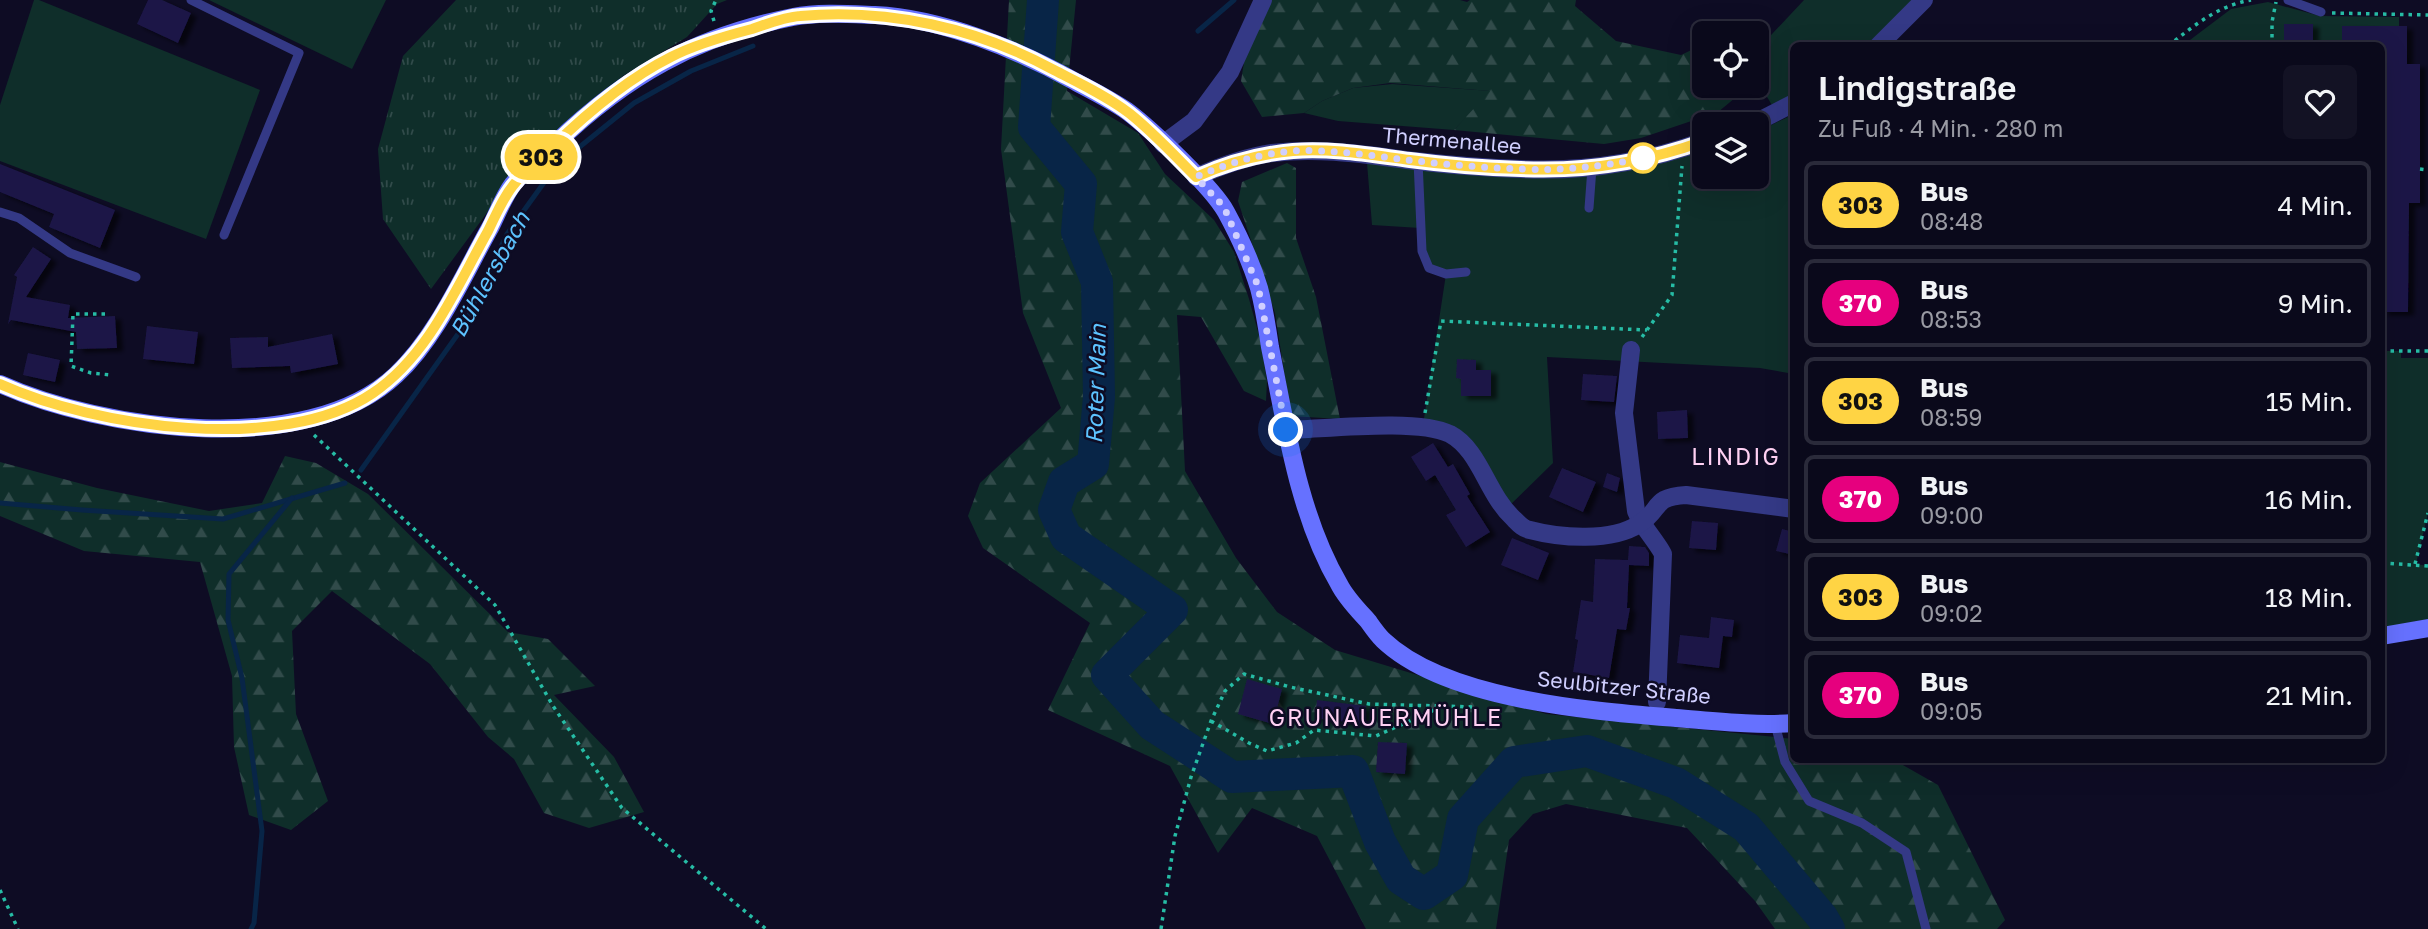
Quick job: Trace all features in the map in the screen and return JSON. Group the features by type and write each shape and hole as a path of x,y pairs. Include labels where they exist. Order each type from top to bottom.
{"street":[{"path":"1163,144 1194,121 1230,72 1263,0"},
{"path":"1882,42 1924,0"},
{"name":"Seulbitzer Straße","path":"300,422 339,410 371,394 398,374 434,328 514,184 575,124 635,78 672,56 719,38 797,16 880,15 947,27 1032,58 1127,111 1224,207 1258,286 1286,430 1305,509 1340,587 1383,640 1422,668 1523,699 1589,711 1785,723"},
{"path":"1769,116 1790,105"},
{"name":"Thermenallee","path":"1196,177 1227,163 1296,151 1340,152 1523,169 1592,168 1675,152 1692,146"},
{"path":"1631,350 1624,413 1636,511 1641,524 1653,536 1663,554 1657,702"},
{"path":"0,384 32,398 84,412 170,426 220,428 300,422"},
{"path":"1286,430 1423,425 1451,435 1470,451 1501,507 1526,530 1554,535 1591,536 1623,531 1641,524 1659,501 1672,496 1686,495 1790,508"},
{"path":"2385,635 2428,628"}],"lane":[{"path":"191,0 299,53 224,234"},
{"path":"2288,0 2321,12"},
{"path":"1418,161 1422,251 1429,268 1446,274 1466,272"},
{"path":"1589,208 1592,168"},
{"path":"0,212 19,218 70,253 136,277"},
{"path":"1785,723 1785,762 1809,801 1863,823 1906,852 1926,929"}],"path":[{"path":"711,11 716,0"},
{"path":"2173,42 2194,25 2230,4 2251,0"},
{"path":"2272,42 2276,0"},
{"path":"2321,12 2428,15"},
{"path":"1631,350 1672,295 1683,169 1675,152"},
{"path":"2420,169 2428,170"},
{"path":"105,314 73,314 71,366 91,373 111,375"},
{"path":"1423,425 1441,321 1647,330"},
{"path":"2385,351 2428,351"},
{"path":"300,422 495,605 553,706 622,808 766,929"},
{"path":"2416,564 2428,513"},
{"path":"2385,563 2428,566"},
{"path":"1161,929 1175,836 1191,777 1211,720 1225,691 1244,674 1369,704 1483,707"},
{"path":"1211,720 1267,751 1296,743 1314,730 1376,736 1443,706"},
{"path":"0,890 18,929"}],"green space":[{"path":"34,0 260,90 206,239 0,161 0,105"},
{"path":"209,0 386,0 352,69"},
{"path":"456,0 727,0 717,4 687,37 623,76 511,180 431,289 383,219 378,149 403,56"},
{"path":"1009,0 1076,0 1067,91 1138,133 1165,174 1214,220 1234,252 1260,339 1267,381 1266,401 1244,391 1201,317 1177,315 1185,471 1236,558 1277,612 1335,650 1546,714 1790,739 1790,763 1899,763 1938,785 2005,920 1997,929 1775,929 1755,901 1687,828 1566,804 1533,814 1509,840 1496,929 1366,929 1317,836 1252,808 1218,853 1170,766 1048,710 1090,623 983,548 968,516 980,483 1061,408 1023,313 1001,149"},
{"path":"1271,0 1576,0 1575,6 1616,41 1681,55 1692,50 1692,98 1735,98 1718,112 1692,112 1692,121 1641,138 1604,144 1454,130 1490,91 1390,83 1353,88 1322,101 1304,113 1262,117 1241,81 1249,32"},
{"path":"1804,0 1916,0 1869,42 1790,42 1790,98 1773,107 1768,98 1769,37"},
{"path":"2268,2 2320,16 2399,17 2399,26 2342,26 2342,42 2313,42 2313,24 2285,24 2284,42 2187,42 2231,9"},
{"path":"1392,84 1492,91 1454,130 1338,121 1304,113 1322,101 1353,88"},
{"path":"1790,116 1790,373 1760,368 1547,357 1553,463 1505,510 1470,451 1423,425 1446,274 1429,268 1420,228 1372,225 1367,163 1482,174 1692,151 1692,189 1769,189 1769,126"},
{"path":"1287,163 1296,168 1296,238 1316,297 1340,419 1291,416 1275,313 1238,201 1242,182"},
{"path":"2385,351 2401,351 2401,358 2428,358 2428,513 2416,564 2428,566 2428,619 2385,627"},
{"path":"285,456 316,463 368,494 508,632 548,639 595,686 554,695 614,757 644,812 589,828 544,813 514,759 488,737 430,664 332,591 292,631 296,714 328,801 291,830 249,815 234,747 232,676 200,562 84,551 0,516 0,462 97,488 209,511 262,503"}],"building":[{"path":"148,0 162,0 191,13 178,43 137,24"},
{"path":"2284,24 2313,24 2313,42 2284,42"},
{"path":"2342,26 2407,26 2407,64 2420,64 2420,203 2409,203 2408,312 2385,312 2385,42 2342,42"},
{"path":"0,164 115,210 100,248 49,227 54,214 0,192"},
{"path":"33,247 51,259 26,297 70,305 68,318 115,316 117,348 77,349 76,332 11,320 8,324 17,277 14,275"},
{"path":"147,326 198,332 194,364 143,359"},
{"path":"332,334 338,364 291,373 290,366 232,368 230,338 268,337 268,347"},
{"path":"28,353 60,360 55,382 23,375"},
{"path":"1457,359 1476,360 1476,370 1491,370 1491,396 1461,396 1461,379 1456,378"},
{"path":"1583,374 1617,376 1614,402 1581,400"},
{"path":"1687,410 1688,438 1658,439 1657,412"},
{"path":"1433,443 1448,467 1453,464 1470,494 1467,496 1490,532 1466,547 1446,515 1456,510 1435,475 1426,481 1411,457"},
{"path":"1562,468 1596,482 1583,512 1549,497"},
{"path":"1607,473 1620,478 1617,492 1603,487"},
{"path":"1692,521 1718,523 1716,550 1689,548"},
{"path":"1782,529 1790,531 1790,554 1776,551"},
{"path":"1512,538 1549,553 1538,580 1501,565"},
{"path":"1629,546 1645,547 1649,553 1649,566 1629,565 1627,608 1630,608 1626,630 1617,629 1609,678 1573,672 1581,600 1593,602 1595,559 1628,560"},
{"path":"1711,617 1734,620 1732,637 1723,636 1719,668 1677,663 1680,635 1709,638"},
{"path":"1247,679 1282,689 1273,724 1238,714"},
{"path":"1317,700 1366,706 1364,724 1315,718"},
{"path":"1378,742 1407,743 1405,774 1376,772"}],"waterway":[{"name":"Roter Main","path":"1043,0 1034,127 1081,184 1077,232 1097,282 1099,397 1093,464 1064,482 1054,510 1066,537 1172,610 1107,675 1152,725 1232,777 1353,771 1380,842 1401,879 1424,894 1452,875 1463,819 1514,762 1587,751 1676,783 1746,827 1822,917 1829,929"},
{"path":"1198,31 1234,0"},
{"name":"Bühlersbach","path":"361,470 463,327 507,234 556,166 634,103 691,71 753,46"},
{"name":"Bühlersbach","path":"0,503 223,519 345,483"},
{"path":"251,929 254,923 262,831 242,678 228,620 229,574 292,498"}],"bus line":[{"name":"303","path":"0,384 32,398 84,412 170,426 255,427 300,422 339,410 371,394 398,374 434,328 514,184 575,124 635,78 672,56 719,38 797,16 880,15 947,27 1032,58 1127,111 1196,177 1227,163 1296,151 1340,152 1523,169 1592,168 1675,152 1692,146"}],"district":[{"name":"LINDIG","path":"1736,456"},
{"name":"GRUNAUERMÜHLE","path":"1386,717"}],"route":[{"path":"1286,430 1258,286 1224,207 1196,177 1227,163 1296,151 1340,152 1523,169 1592,168 1643,158"}]}
